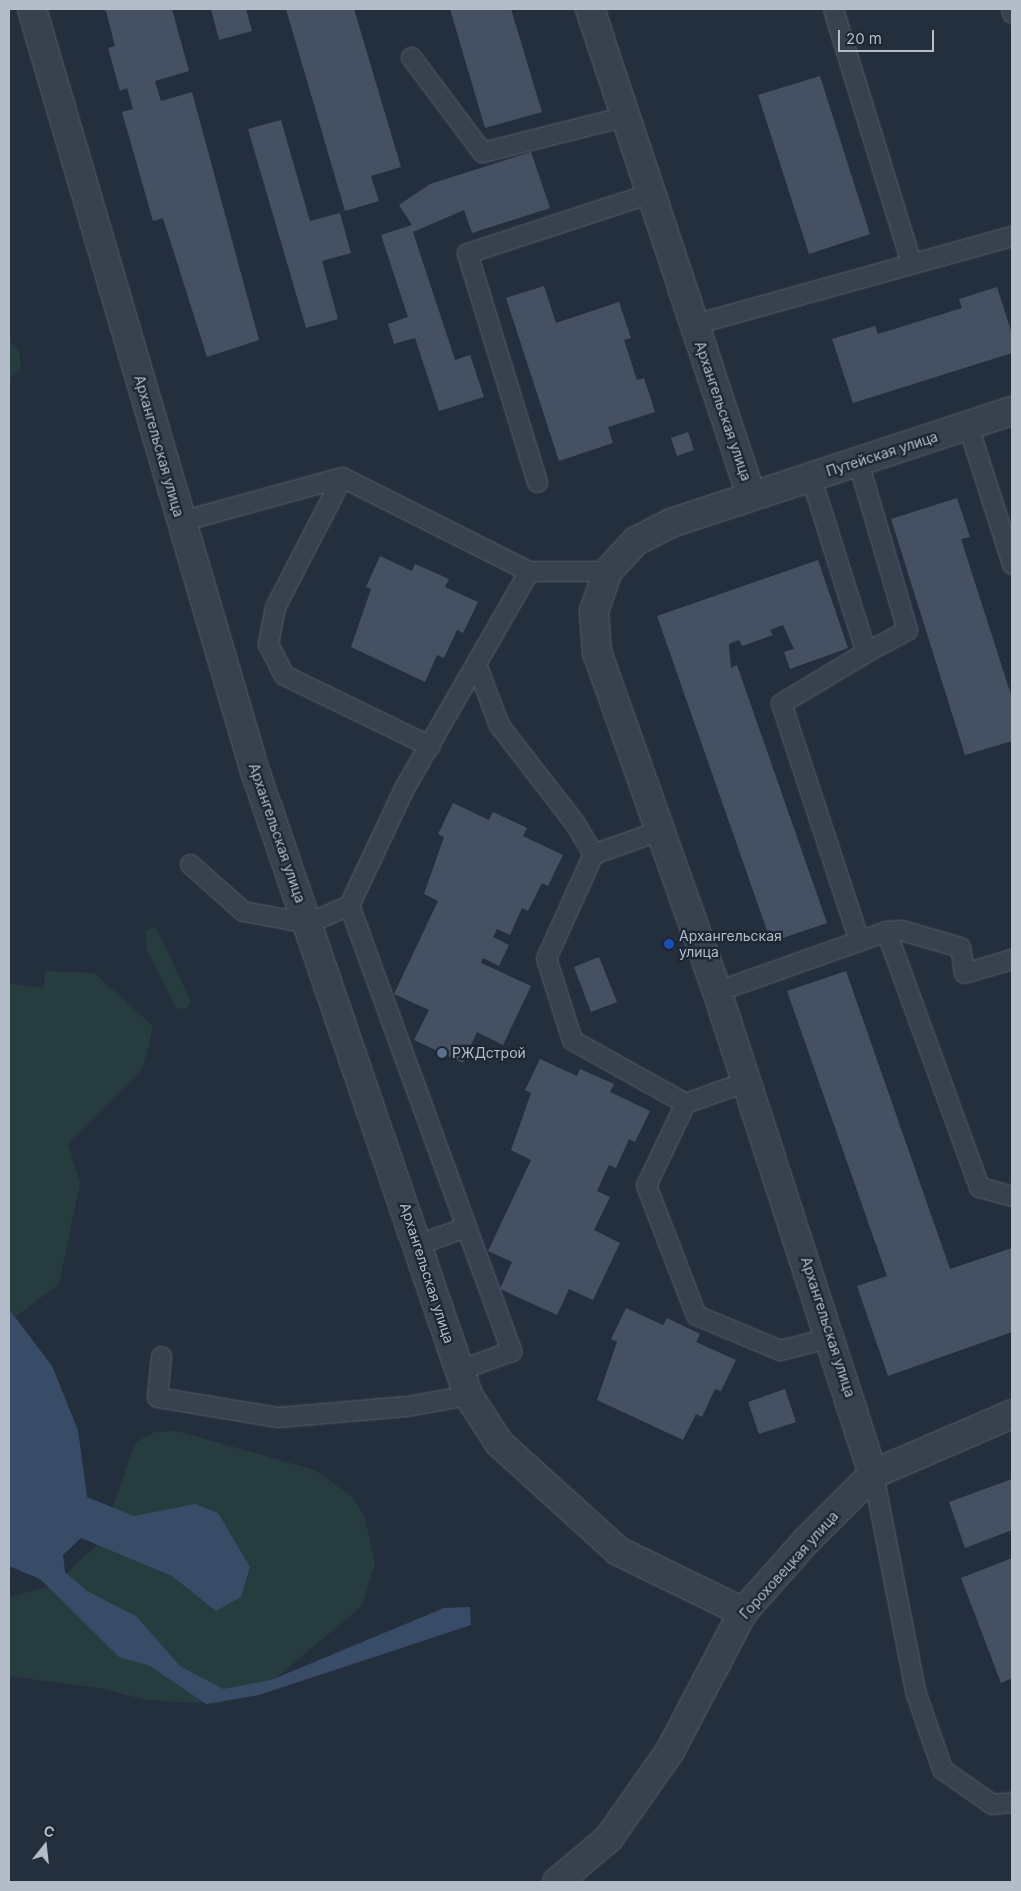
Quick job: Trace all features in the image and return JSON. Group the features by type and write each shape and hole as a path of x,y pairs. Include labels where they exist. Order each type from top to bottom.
{"street":[{"name":"Архангельская улица","path":"32,9 254,771 308,922 468,1395 499,1443 618,1550 743,1612"},
{"name":"Архангельская улица","path":"590,9 751,495 671,522 636,541 608,571 594,611 597,653 717,991 831,1337 873,1474"},
{"name":"Путейская улица","path":"751,495 810,478 1012,411"},
{"name":"Гороховецкая улица","path":"558,1882 608,1838 670,1751 743,1612 873,1474 1012,1414"}],"lane":[{"path":"833,9 911,262"},
{"path":"1011,9 1012,13"},
{"path":"411,57 482,152 625,116"},
{"path":"537,482 467,253 651,193"},
{"path":"694,324 911,262 1012,236"},
{"path":"968,426 1012,564"},
{"path":"858,462 907,630 866,652 781,703 859,940"},
{"path":"342,477 275,607 268,644 284,675 430,746"},
{"path":"181,521 342,477 529,571 608,571"},
{"path":"810,478 866,652"},
{"path":"190,864 243,911 308,922 349,905 404,788 430,746 529,571"},
{"path":"476,664 499,724 574,822 593,854"},
{"path":"660,830 593,854 546,958 572,1040 685,1103"},
{"path":"349,905 463,1228 510,1351 459,1370"},
{"path":"717,991 886,931 901,930 960,947 964,972 1012,959"},
{"path":"886,931 979,1187 1012,1196"},
{"path":"746,1081 685,1103 646,1185 696,1315 780,1350 831,1337"},
{"path":"418,1244 463,1228"},
{"path":"161,1356 157,1397 278,1417 407,1406 468,1395"},
{"path":"873,1474 915,1691 942,1769 992,1804 1012,1802"}],"green space":[{"path":"9,340 19,351 21,369 9,378"},
{"path":"156,927 191,1001 187,1008 177,1009 147,951 145,931"},
{"path":"46,971 94,973 153,1026 143,1068 68,1143 80,1183 59,1284 15,1317 9,1309 9,984 43,988"},
{"path":"177,1431 315,1470 354,1498 365,1518 375,1564 362,1606 260,1691 216,1704 145,1700 104,1689 9,1676 9,1597 54,1585 101,1541 135,1443 154,1432"}],"water":[{"path":"9,1309 52,1366 78,1430 87,1497 134,1516 195,1504 218,1513 250,1567 241,1597 216,1611 172,1576 81,1538 63,1555 65,1572 87,1591 136,1616 180,1666 223,1689 271,1680 444,1608 470,1607 471,1625 259,1695 206,1704 150,1666 119,1657 40,1579 9,1566"}],"building":[{"path":"98,9 172,9 189,71 155,81 161,101 192,92 259,340 207,357 163,218 153,221 122,112 133,109 127,88 120,91 108,48 115,46 106,11"},
{"path":"211,9 246,9 252,31 219,40"},
{"path":"286,9 354,9 401,167 371,176 379,201 345,211"},
{"path":"450,9 511,9 542,112 485,128"},
{"path":"820,76 870,234 809,254 758,95"},
{"path":"281,120 310,221 340,213 351,253 322,261 338,319 306,328 248,129"},
{"path":"531,152 550,208 472,233 464,210 413,232 455,360 470,355 484,397 439,411 415,338 394,344 388,324 408,317 381,235 412,225 399,205 430,184"},
{"path":"544,286 556,323 619,302 631,338 624,340 637,380 644,378 655,412 608,427 613,443 559,461 506,298"},
{"path":"997,287 1012,334 1012,353 853,403 832,339 875,326 878,334 962,308 959,299"},
{"path":"688,432 694,450 677,456 671,438"},
{"path":"957,498 970,537 961,539 1012,698 1012,741 965,755 891,519"},
{"path":"380,556 412,571 415,564 449,579 445,587 478,602 463,633 457,630 444,658 437,655 425,682 351,647 371,589 366,587"},
{"path":"818,560 848,648 790,669 784,652 794,649 783,625 770,630 773,635 742,646 739,640 729,644 731,668 737,665 827,923 771,942 657,616"},
{"path":"453,803 489,820 493,812 527,828 523,836 563,855 548,886 542,883 528,911 522,908 510,935 497,929 493,937 509,945 499,966 483,958 481,963 531,986 503,1045 477,1032 463,1063 414,1040 429,1010 394,994 438,901 424,894 444,837 438,834"},
{"path":"599,957 617,1002 591,1012 574,967"},
{"path":"846,971 950,1269 1012,1248 1012,1332 888,1376 857,1286 887,1276 787,991"},
{"path":"540,1059 577,1076 580,1069 614,1084 610,1092 650,1111 635,1142 629,1139 616,1168 609,1165 597,1191 610,1197 594,1230 620,1243 593,1300 569,1289 557,1315 500,1289 512,1262 488,1251 531,1160 511,1150 531,1093 525,1090"},
{"path":"626,1308 663,1325 667,1318 700,1334 696,1342 736,1360 721,1391 715,1389 702,1417 696,1414 683,1440 597,1400 617,1342 611,1339"},
{"path":"785,1389 796,1422 759,1434 748,1402"},
{"path":"1012,1479 1012,1530 965,1548 949,1502"},
{"path":"1012,1558 1012,1678 1001,1683 961,1578"}],"place":[{"name":"Архангельская улица","path":"669,944"},
{"name":"РЖДстрой","path":"442,1053"}]}
